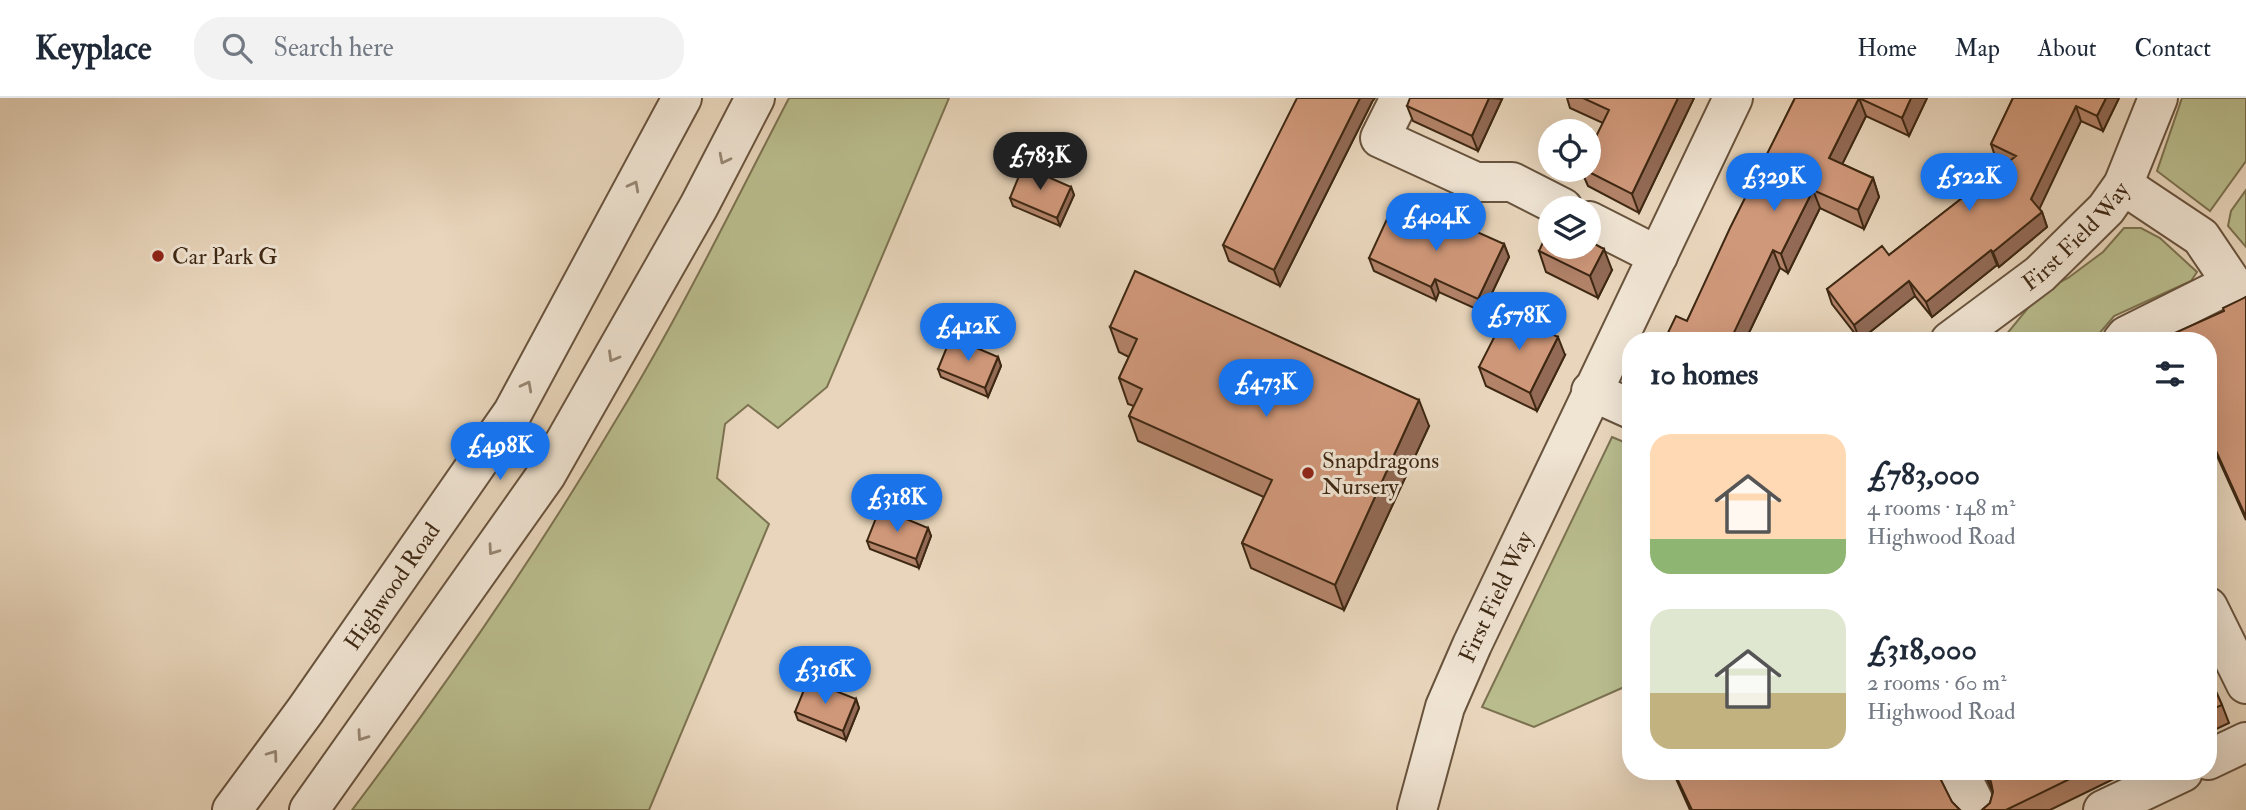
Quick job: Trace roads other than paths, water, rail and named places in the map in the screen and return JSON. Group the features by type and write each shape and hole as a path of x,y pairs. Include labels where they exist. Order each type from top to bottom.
{"street":[{"name":"Highwood Road","path":"232,810 305,711 513,412 682,98"},
{"path":"309,810 547,475 692,218 755,98"},
{"path":"1400,98 1380,138 1476,182 1512,182 1539,196"},
{"name":"First Field Way","path":"1417,810 1445,707 1591,391 1733,98"},
{"name":"First Field Way","path":"1962,332 2040,274 2106,209 2123,185 2158,98"},
{"path":"2123,185 2201,237 2239,280 2132,332"},
{"path":"1601,227 1658,256"},
{"path":"1591,391 1622,405"},
{"path":"2217,625 2246,684"},
{"path":"2217,756 2246,742"},
{"path":"1963,780 1978,810"},
{"path":"2103,810 2166,780"}],"place":[{"name":"Car Park G","path":"158,256"},
{"name":"Snapdragons Nursery","path":"1308,473"}]}
